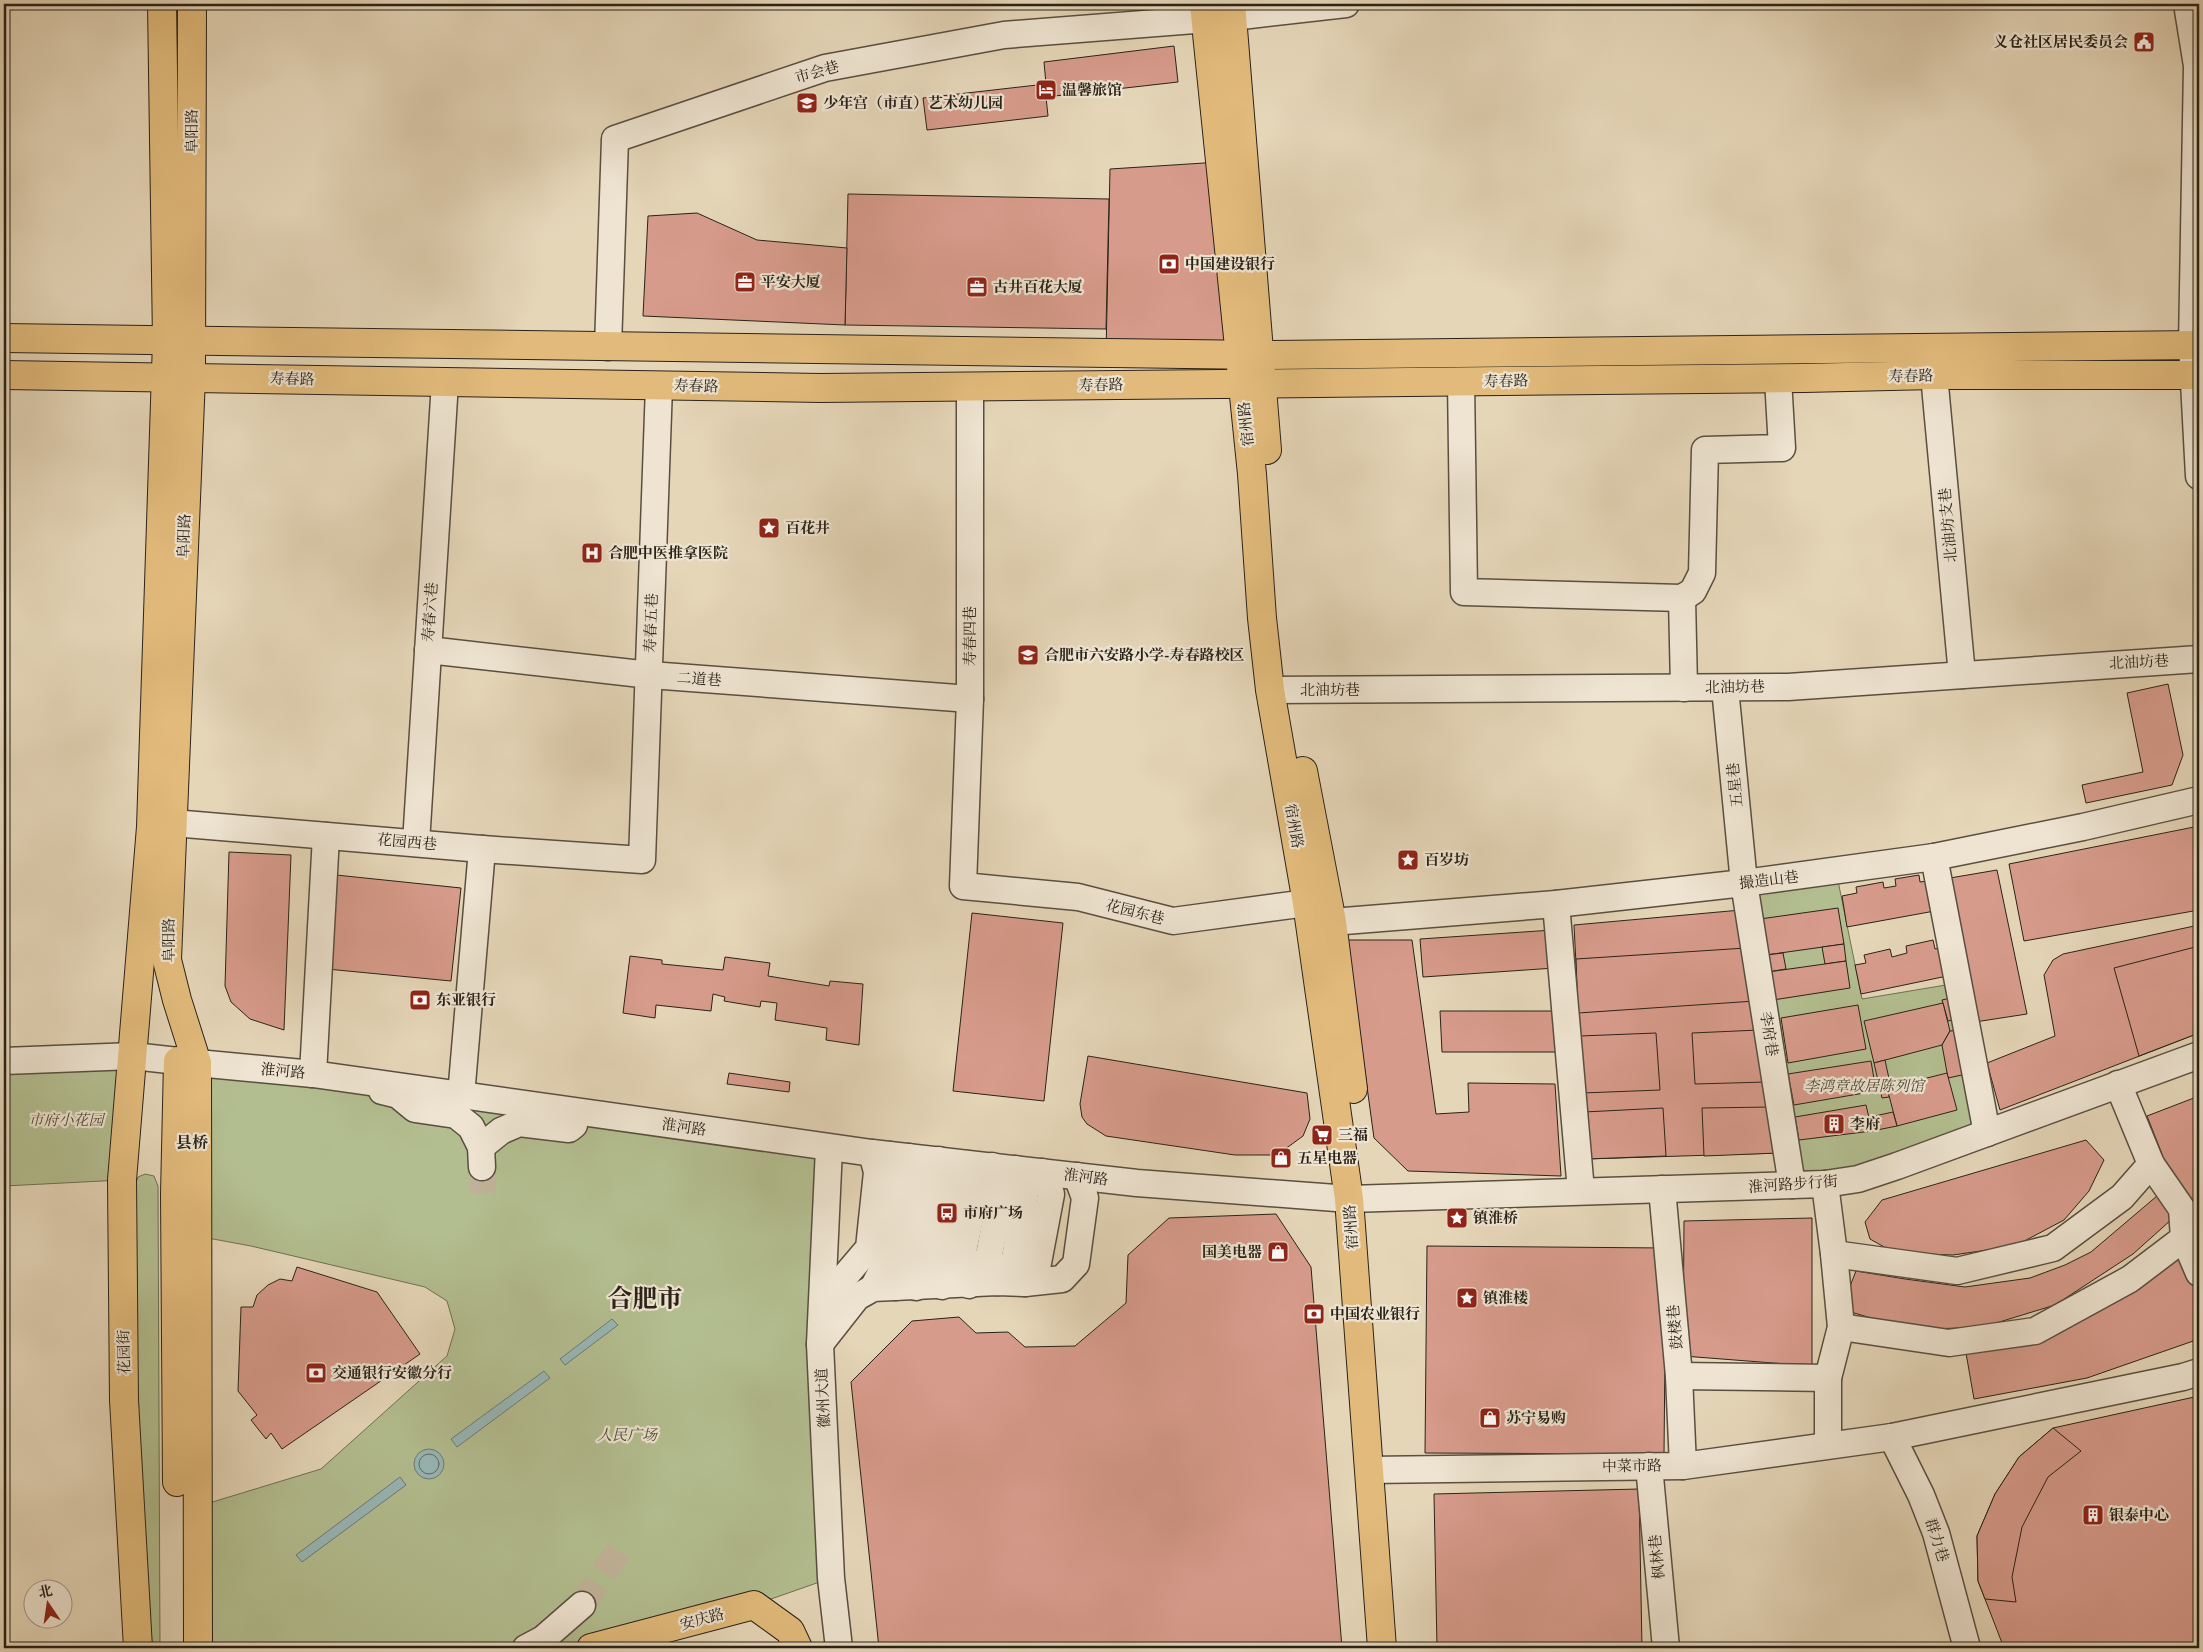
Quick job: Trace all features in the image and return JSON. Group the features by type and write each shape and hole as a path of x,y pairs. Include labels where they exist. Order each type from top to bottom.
{"main road":[{"name":"阜阳路","path":"162,4 179,342"},
{"name":"阜阳路","path":"188,1062 177,1000 167,960 173,823 178,377 192,4"},
{"name":"宿州路","path":"1232,10 1250,355 1276,601 1279,690 1307,903 1358,1198"},
{"name":"宿州路","path":"1205,12 1250,355"},
{"name":"寿春路","path":"4,338 179,342 1250,355 2195,345"},
{"name":"寿春路","path":"4,375 820,388 1778,379 1934,375 2197,375"},
{"name":"阜阳路","path":"133,1056 151,828 178,377"},
{"name":"宿州路","path":"1279,690 1332,922 1358,1198 1378,1469 1382,1648"},
{"name":"花园街","path":"133,1056 122,1180 124,1400 138,1648"},
{"path":"179,1648 175,1194 188,1062"},
{"path":"188,1062 198,1648"},
{"name":"宿州路","path":"1378,1469 1390,1557 1397,1648"},
{"name":"安庆路","path":"591,1648 754,1605 790,1631 798,1648"}],"street":[{"name":"市会巷","path":"608,347 615,139 825,68 1004,35 1205,12 1346,4"},
{"path":"2187,4 2197,66 2195,345 2199,476"},
{"name":"北油坊支巷","path":"1934,375 1962,675"},
{"path":"1462,381 1464,592 1682,598 1693,591 1702,573 1705,450 1782,448 1778,379"},
{"name":"寿春六巷","path":"416,843 446,382"},
{"name":"寿春五巷","path":"642,860 659,386"},
{"name":"寿春四巷","path":"963,886 970,699 970,387"},
{"path":"1682,598 1684,688"},
{"name":"二道巷","path":"428,650 650,675 970,699"},
{"name":"北油坊巷","path":"1279,690 1788,687 2199,659"},
{"name":"五星巷","path":"1725,688 1744,883"},
{"name":"撮造山巷","path":"1332,922 1556,904 1744,883 1934,857 2083,827 2199,800"},
{"name":"花园西巷","path":"173,823 482,849 642,860"},
{"path":"326,836 322,1076 398,1095 415,1109 456,1115 471,1127 482,1157 500,1131 519,1123 570,1129 586,1113"},
{"path":"461,1096 482,849"},
{"path":"1934,857 1987,1133"},
{"name":"李府巷","path":"1744,883 1792,1185"},
{"name":"花园东巷","path":"963,886 1078,897 1173,921 1307,903"},
{"path":"1556,904 1581,1191"},
{"name":"淮河路步行街","path":"1358,1198 1824,1184 1858,1178 1897,1166 2199,1055"},
{"name":"淮河路","path":"4,1061 133,1056 322,1076 830,1148 966,1164 1137,1183 1358,1198"},
{"path":"2118,1084 2151,1164 2182,1209 2184,1238 2199,1273"},
{"name":"徽州大道","path":"830,1148 820,1344 831,1578 839,1648"},
{"path":"823,1302 869,1248 877,1172 890,1155 902,1180 891,1253 895,1287"},
{"path":"895,1287 940,1258 952,1182 939,1160"},
{"path":"942,1286 962,1256 978,1182 966,1164"},
{"path":"1834,1254 1956,1271 2053,1248 2122,1197 2151,1164"},
{"path":"998,1282 1015,1258 1026,1185 1003,1168"},
{"path":"969,1285 990,1255 1004,1184 1003,1168"},
{"path":"1025,1283 1037,1268 1051,1194 1042,1172"},
{"path":"820,1344 857,1297 895,1287 969,1285 998,1282 1025,1283 1062,1279 1076,1264 1085,1198 1077,1176"},
{"path":"1824,1184 1834,1254 1841,1327 1828,1378 1828,1445"},
{"name":"鼓楼巷","path":"1662,1189 1680,1376 1683,1466"},
{"path":"1841,1327 1949,1343 2035,1330 2130,1279 2184,1238"},
{"name":"中菜市路","path":"1378,1469 1683,1466 1892,1437 2183,1377 2199,1372"},
{"path":"1680,1376 1828,1378"},
{"name":"群力巷","path":"1892,1437 1921,1495 1936,1533 1968,1648"},
{"name":"枫林巷","path":"1649,1466 1666,1648"},
{"path":"526,1648 543,1639 582,1605"}],"green space":[{"name":"李鸿章故居陈列馆","path":"1836,871 1862,999 1958,983 1987,1133 1792,1185 1744,883"},
{"name":"市府小花园","path":"133,1056 122,1180 4,1186 4,1061"},
{"name":"人民广场","path":"197,1063 829,1148 831,1578 754,1605 591,1648 198,1648 196,1507 321,1469 447,1356 455,1329 447,1301 425,1287 251,1246 197,1236"},
{"path":"145,1174 154,1176 158,1186 160,1648 137,1648 134,1188 138,1177"}],"water":[{"path":"612,1319 618,1325 565,1365 560,1359"},
{"path":"544,1371 550,1378 457,1447 451,1439"},
{"path":"429,1449 435,1450 443,1458 443,1470 435,1478 429,1479 423,1478 415,1470 414,1464 415,1458 423,1450"},
{"path":"400,1477 406,1485 302,1562 296,1555"}],"building":[{"name":"温馨旅馆","path":"1174,46 1178,82 1046,97 1048,116 927,130 923,98 1046,84 1044,62"},
{"name":"中国建设银行","path":"1220,162 1239,354 1106,353 1110,169"},
{"name":"古井百花大厦","path":"848,194 1109,199 1106,329 845,325"},
{"name":"平安大厦","path":"697,213 757,240 847,248 845,325 643,316 648,216"},
{"path":"2168,684 2183,755 2172,785 2086,803 2082,785 2143,772 2127,693"},
{"path":"2199,826 2199,910 2024,941 2009,864"},
{"path":"229,852 291,855 284,1030 250,1019 231,1002 225,986"},
{"path":"1997,870 2027,1014 1975,1022 1950,878"},
{"path":"336,875 461,888 451,981 327,969"},
{"path":"1919,875 1920,882 1934,880 1940,910 1847,927 1842,896 1857,893 1856,887 1883,882 1884,888 1896,886 1895,879"},
{"path":"1838,908 1844,944 1766,955 1760,919"},
{"path":"1741,910 1778,1153 1586,1159 1574,925"},
{"path":"972,913 1063,923 1044,1101 953,1091"},
{"path":"2199,925 2199,1033 2000,1110 1987,1063 2055,1036 2044,975 2053,960 2063,954"},
{"path":"1553,930 1555,968 1423,977 1420,939"},
{"path":"1347,940 1412,940 1436,1114 1469,1112 1468,1083 1555,1084 1561,1176 1408,1171 1374,1138"},
{"path":"1933,940 1935,949 1946,947 1952,975 1861,994 1855,965 1866,963 1864,955 1890,949 1892,957 1907,953 1906,946"},
{"path":"1844,944 1846,961 1825,964 1822,947"},
{"path":"2199,946 2199,1033 2139,1056 2114,968"},
{"path":"1746,948 1755,1001 1578,1013 1576,959"},
{"path":"1783,953 1786,969 1768,972 1766,955"},
{"path":"630,956 662,960 662,964 723,970 725,957 770,963 768,976 829,986 830,981 863,984 859,1045 826,1040 827,1028 775,1020 777,1003 761,1001 760,1007 724,1001 725,997 713,994 711,1011 656,1005 655,1018 623,1013"},
{"path":"1846,961 1850,988 1773,1000 1768,972"},
{"path":"1955,997 1961,1018 1948,1021 1942,1000"},
{"path":"1943,1003 1950,1031 1942,1045 1874,1063 1864,1021"},
{"path":"1858,1005 1866,1049 1788,1063 1781,1018"},
{"path":"1440,1011 1559,1011 1561,1052 1442,1052"},
{"path":"1759,1030 1767,1082 1695,1084 1692,1033"},
{"path":"1961,1030 1971,1073 1948,1078 1942,1045 1950,1031"},
{"path":"1656,1033 1660,1090 1582,1093 1580,1036"},
{"path":"1088,1056 1307,1093 1310,1119 1303,1136 1277,1155 1235,1155 1106,1136 1087,1124 1082,1117 1080,1104"},
{"path":"1885,1060 1891,1088 1889,1097 1882,1098 1874,1063"},
{"path":"1871,1061 1876,1091 1794,1105 1788,1074"},
{"path":"729,1073 790,1082 789,1092 727,1084"},
{"path":"1947,1073 1957,1110 1897,1126 1887,1088"},
{"path":"2199,1096 2199,1248 2147,1116"},
{"name":"李府","path":"1866,1105 1872,1131 1799,1140 1795,1117"},
{"path":"1771,1107 1778,1153 1704,1156 1702,1108"},
{"path":"1663,1108 1666,1156 1586,1159 1584,1112"},
{"path":"1893,1112 1897,1126 1872,1131 1870,1117"},
{"path":"2086,1140 2104,1160 2089,1191 2064,1220 2015,1246 1953,1255 1895,1253 1870,1239 1865,1222 1882,1200"},
{"path":"2164,1190 2181,1211 2133,1254 2055,1305 1983,1327 1932,1329 1871,1318 1841,1309 1856,1271 1965,1287 2030,1278 2065,1265 2091,1252"},
{"path":"1276,1214 1311,1267 1342,1648 879,1648 851,1382 912,1321 959,1317 976,1333 1008,1332 1025,1347 1075,1346 1126,1303 1128,1255 1169,1218"},
{"path":"1812,1218 1812,1366 1683,1356 1684,1221"},
{"path":"1427,1246 1666,1248 1664,1454 1425,1453"},
{"path":"2177,1254 2199,1296 2199,1339 2087,1378 1974,1399 1966,1353 2078,1321 2110,1305"},
{"name":"交通银行安徽分行","path":"297,1267 377,1292 420,1354 282,1449 271,1433 266,1439 251,1420 257,1415 238,1391 241,1307 253,1307 257,1295 268,1285 280,1279 292,1281"},
{"name":"银泰中心","path":"2199,1396 2199,1648 2004,1648 1978,1581 1977,1536 1995,1494 2019,1457 2053,1428"},
{"path":"2053,1428 2081,1451 2048,1477 2022,1527 2012,1577 2016,1602 1985,1599 1978,1581 1977,1536 1995,1494 2019,1457"},
{"path":"1639,1489 1642,1648 1437,1648 1434,1494"}],"tunnel":[{"path":"482,1167 483,1196"},
{"path":"582,1605 619,1550"}],"place":[{"name":"义仓社区居民委员会","path":"2144,42"},
{"name":"温馨旅馆","path":"1046,90"},
{"name":"少年宫（市直）艺术幼儿园","path":"807,103"},
{"name":"中国建设银行","path":"1169,264"},
{"name":"平安大厦","path":"745,282"},
{"name":"古井百花大厦","path":"977,287"},
{"name":"百花井","path":"769,528"},
{"name":"合肥中医推拿医院","path":"592,553"},
{"name":"合肥市六安路小学-寿春路校区","path":"1028,655"},
{"name":"百岁坊","path":"1408,860"},
{"name":"东亚银行","path":"420,1000"},
{"name":"李府","path":"1834,1124"},
{"name":"三福","path":"1322,1135"},
{"name":"五星电器","path":"1281,1158"},
{"name":"市府广场","path":"947,1213"},
{"name":"镇淮桥","path":"1457,1218"},
{"name":"国美电器","path":"1278,1252"},
{"name":"镇淮楼","path":"1467,1298"},
{"name":"中国农业银行","path":"1314,1314"},
{"name":"交通银行安徽分行","path":"316,1373"},
{"name":"苏宁易购","path":"1490,1418"},
{"name":"银泰中心","path":"2093,1515"}],"district":[{"name":"县桥","path":"192,1142"},
{"name":"合肥市","path":"645,1298"}]}
